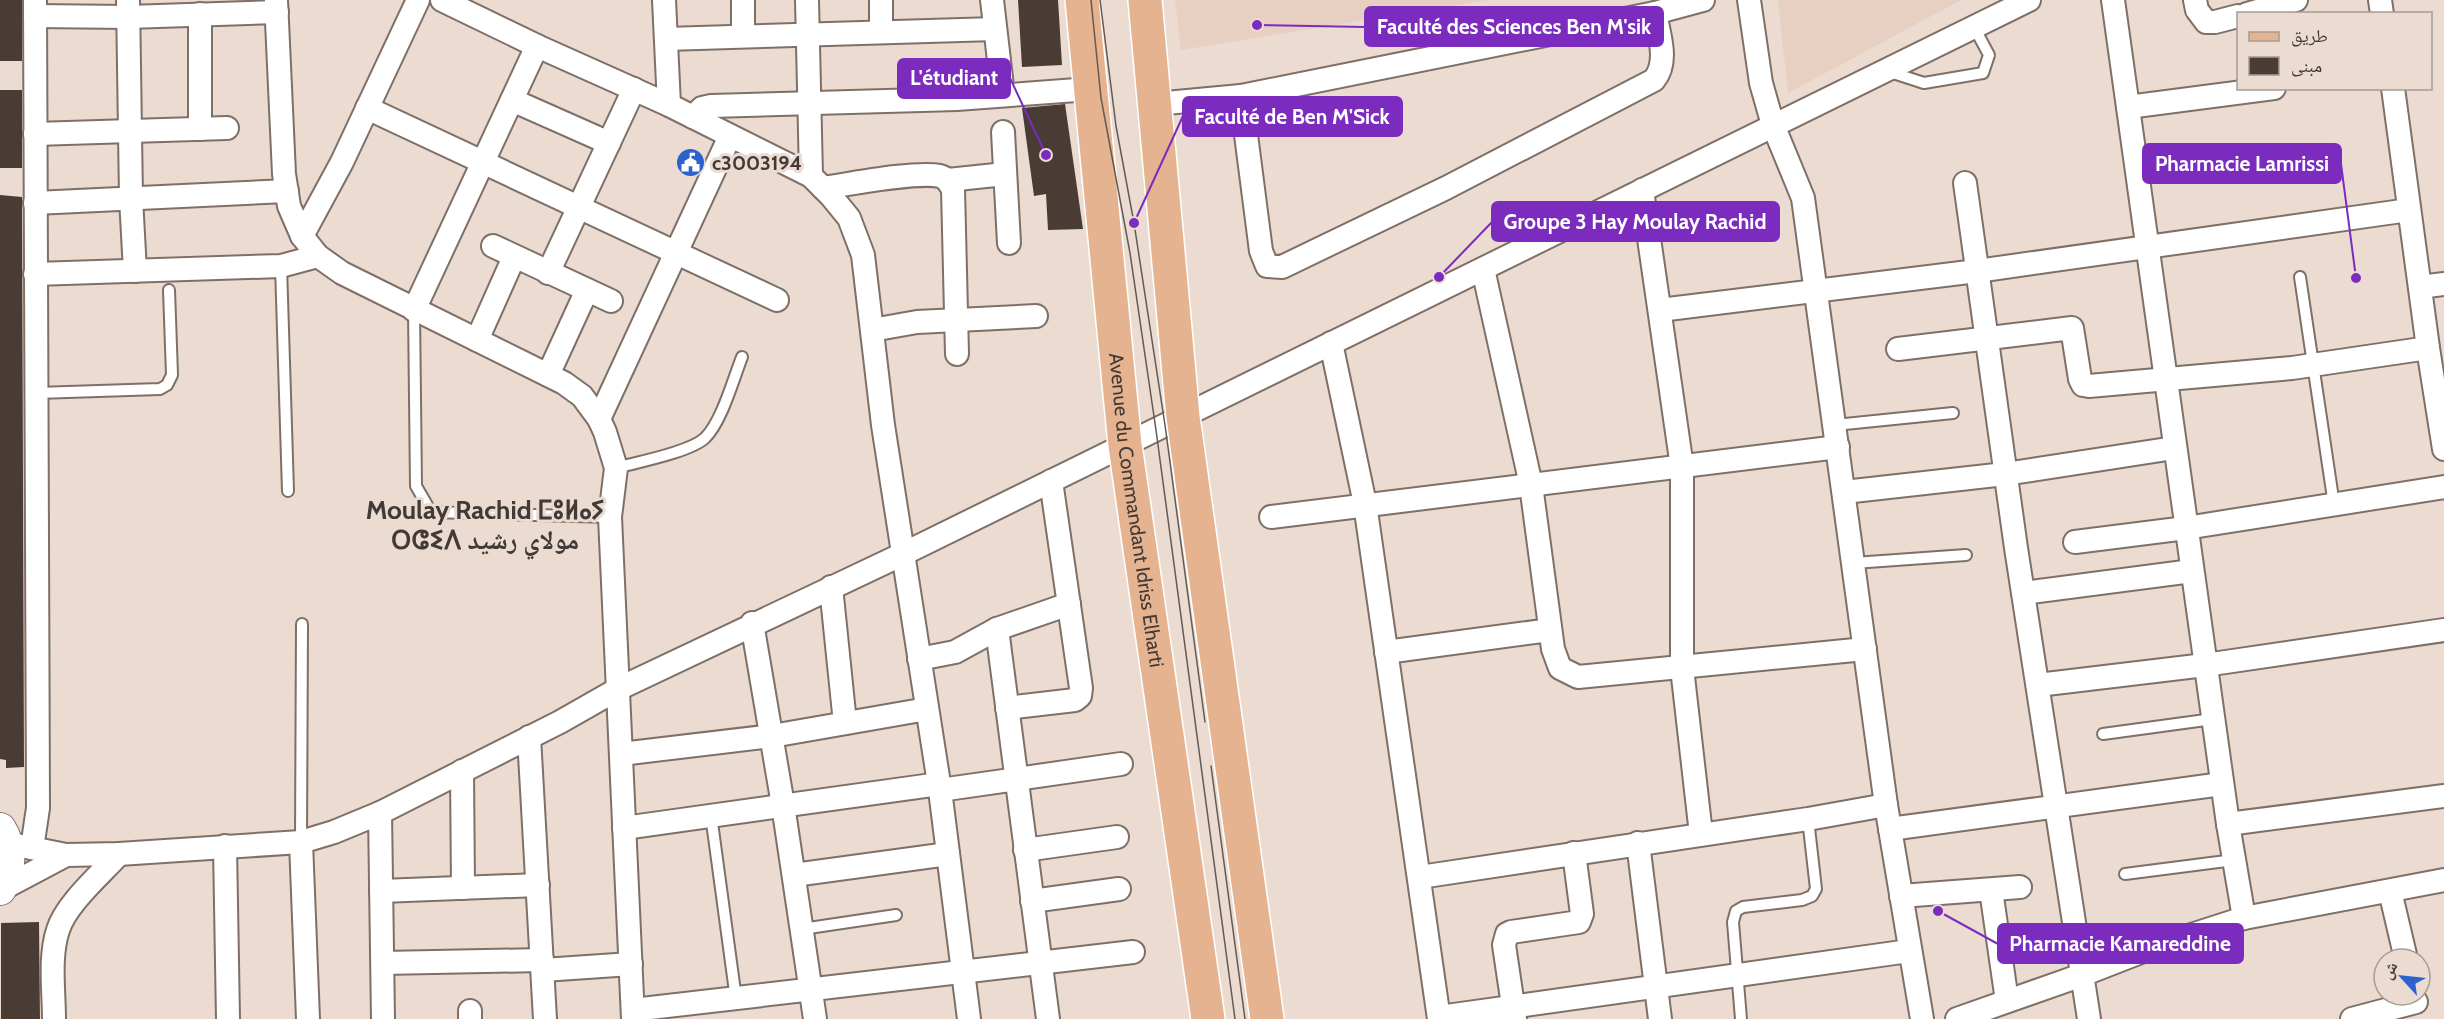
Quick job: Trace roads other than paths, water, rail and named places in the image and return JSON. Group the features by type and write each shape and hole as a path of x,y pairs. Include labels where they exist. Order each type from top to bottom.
{"main road":[{"name":"Avenue du Commandant Idriss Elharti","path":"1082,0 1125,445 1208,1019"},
{"path":"1145,0 1183,417 1267,1019"}],"street":[{"path":"302,236 367,108 418,0"},
{"path":"442,0 537,46 669,105 817,182 849,218 863,255 883,425 939,787 969,1019"},
{"path":"664,0 669,105"},
{"path":"742,36 743,0"},
{"path":"807,0 810,104 817,182"},
{"path":"881,0 881,32"},
{"path":"992,0 1003,95"},
{"path":"1155,104 1241,96 1655,14 1703,0"},
{"path":"1749,0 1761,83 1773,125 1803,198 1886,805 1922,1019"},
{"path":"13,840 66,855 119,854 301,842 334,832 380,813 560,722 618,689 1051,482 2029,0"},
{"path":"2113,0 2167,381 2174,448 2222,784 2244,918"},
{"path":"2195,0 2197,10 2206,22 2237,16"},
{"path":"2254,12 2296,0"},
{"path":"0,890 13,840 38,808 35,8 128,8 200,14 277,6 284,174 289,206 302,236 318,256 342,273 564,382 582,396 599,419 616,468 610,516 633,1014 736,999 1133,952"},
{"path":"128,8 131,198 135,271"},
{"path":"200,14 200,129"},
{"path":"1241,96 1261,251 1267,266 1282,267 1446,188 1654,80 1661,72 1663,61 1655,14"},
{"path":"666,39 994,29"},
{"path":"414,310 537,46"},
{"path":"548,273 634,89"},
{"path":"693,117 702,108 711,106 810,104 1090,89"},
{"path":"2128,107 2259,90"},
{"path":"2393,90 2444,449"},
{"path":"512,100 609,144"},
{"path":"367,108 777,300"},
{"path":"35,134 227,128"},
{"path":"1003,132 1009,243"},
{"path":"599,419 730,136"},
{"path":"948,180 1005,174"},
{"path":"817,182 922,175 941,176 948,180 953,189 957,354"},
{"path":"1965,183 2005,474 2089,1019"},
{"path":"1642,190 1682,467 1682,668 1701,834"},
{"path":"35,203 287,191"},
{"path":"1660,310 1977,271 2409,210"},
{"path":"493,246 611,301"},
{"path":"35,274 281,266 318,256"},
{"path":"477,340 514,257"},
{"path":"1483,269 1531,486 1553,649 1560,668 1578,677 1865,649"},
{"path":"2420,287 2444,284"},
{"path":"548,375 587,290"},
{"path":"872,330 917,322 1036,316"},
{"path":"1898,349 2072,328 2083,385 2167,381 2315,365 2428,348"},
{"path":"1332,343 1365,504 1439,1018 1514,1012 1655,986 1909,951"},
{"path":"1271,517 1682,467 1837,436"},
{"path":"1844,492 2005,474 2174,448"},
{"path":"1007,708 1075,700 1080,696 1081,688 1051,482"},
{"path":"2075,542 2186,528 2444,487"},
{"path":"2023,593 2192,571"},
{"path":"831,587 845,723"},
{"path":"920,659 955,652 997,629 1069,604"},
{"path":"752,623 783,805 815,1019"},
{"path":"997,629 1048,1019"},
{"path":"1386,652 1550,630"},
{"path":"2037,685 2205,665 2444,630"},
{"path":"621,754 772,736 927,709"},
{"path":"529,737 545,1019"},
{"path":"624,828 783,805 1121,764"},
{"path":"462,771 463,888"},
{"path":"1890,829 2222,784"},
{"path":"2228,824 2444,796"},
{"path":"1420,877 1808,819 1886,805"},
{"path":"380,813 384,1019"},
{"path":"1025,850 1117,837"},
{"path":"301,842 308,1019"},
{"path":"1638,843 1660,1019"},
{"path":"225,846 228,1019"},
{"path":"1514,1012 1504,945 1505,938 1511,932 1579,922 1582,914 1574,853"},
{"path":"54,1019 54,953 62,918 119,854"},
{"path":"794,875 948,854"},
{"path":"0,890 66,855"},
{"path":"1957,1019 2154,947 2244,918 2444,880"},
{"path":"381,891 538,885"},
{"path":"1901,896 2020,887"},
{"path":"1032,901 1119,889"},
{"path":"1991,890 2007,1001"},
{"path":"2390,891 2403,947"},
{"path":"383,963 631,964"},
{"path":"2352,1019 2407,1007"}],"lane":[{"path":"1886,71 1924,83 1983,72 1987,67 1989,55 1974,27"},
{"path":"281,266 288,491"},
{"path":"2300,277 2315,365 2334,505"},
{"path":"37,393 160,389 167,385 172,375 169,290"},
{"path":"414,310 416,486 431,512 610,516"},
{"path":"616,468 689,447 704,439 714,426 742,357"},
{"path":"1837,436 1953,413"},
{"path":"1854,563 1966,555"},
{"path":"301,842 302,624"},
{"path":"2103,734 2213,719"},
{"path":"711,815 736,999"},
{"path":"1741,1019 1733,921 1736,911 1743,907 1812,897 1816,889 1808,819"},
{"path":"2125,874 2234,860"},
{"path":"802,929 896,915"}],"tram line":[{"path":"1091,0 1101,98 1130,253 1156,430 1235,1019"},
{"path":"1100,0 1116,126 1134,223 1165,425 1205,722"},
{"path":"1211,766 1245,1019"}],"place":[{"name":"Faculté des Sciences Ben M'sik","path":"1257,25"},
{"name":"L'étudiant","path":"1046,155"},
{"name":"c3003194","path":"691,163"},
{"name":"Faculté de Ben M'Sick","path":"1134,223"},
{"name":"Groupe 3 Hay Moulay Rachid","path":"1439,277"},
{"name":"Pharmacie Lamrissi","path":"2356,278"},
{"name":"Pharmacie Kamareddine","path":"1938,911"}],"district":[{"name":"Moulay Rachid ⵎⵓⵍⴰⵢ ⵔⵛⵉⴷ مولاي رشيد","path":"485,525"}]}
